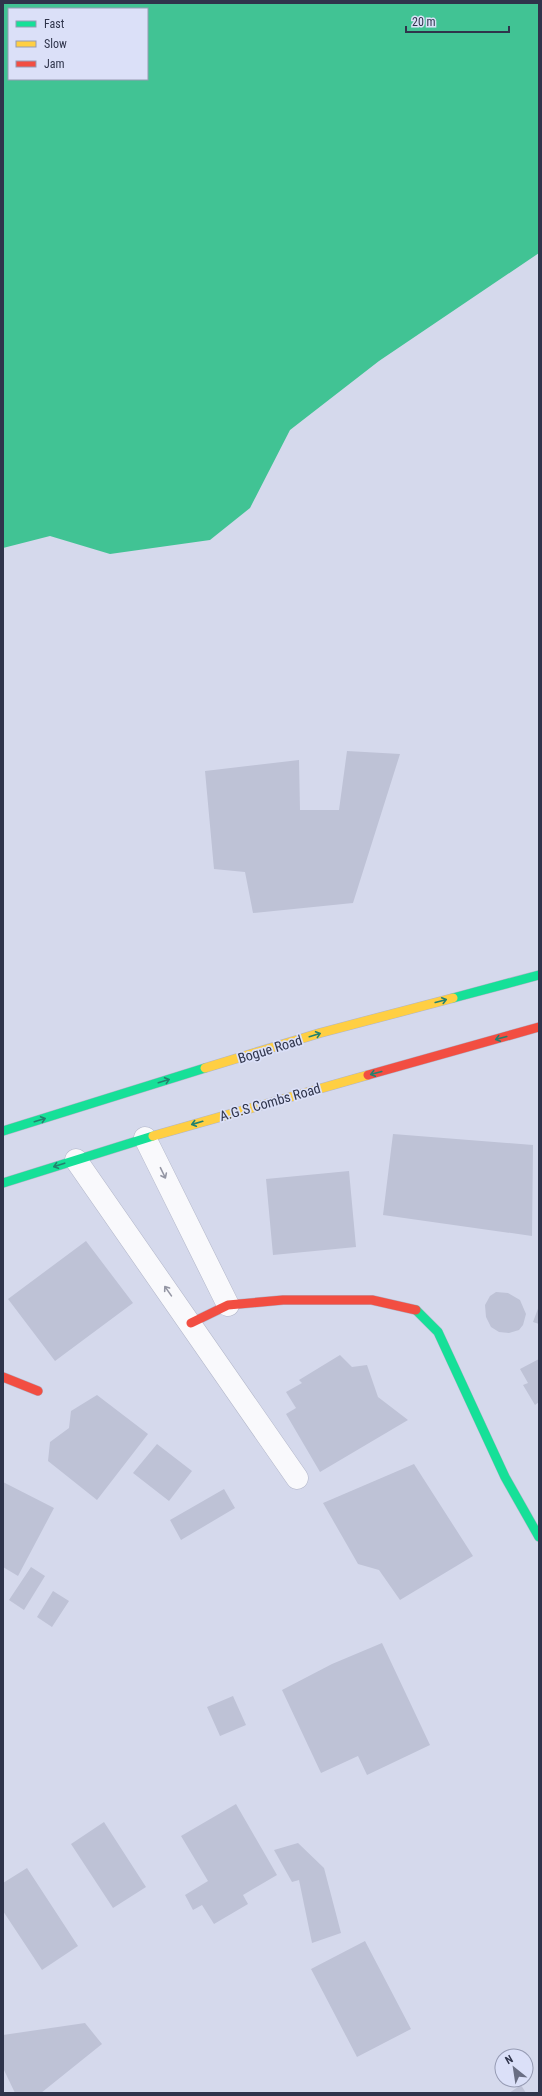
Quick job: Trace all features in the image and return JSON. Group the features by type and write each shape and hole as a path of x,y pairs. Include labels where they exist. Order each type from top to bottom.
{"main road":[{"name":"Bogue Road","path":"3,1131 320,1033 539,975"},
{"name":"A.G.S Combs Road","path":"3,1183 145,1138 539,1027"},
{"path":"191,1323 228,1304 283,1300 372,1300 418,1310 438,1332 504,1477 539,1537"},
{"path":"3,1376 38,1390"}],"street":[{"path":"145,1138 228,1304"},
{"path":"76,1160 191,1323 297,1478"}],"shaded area":[{"path":"3,3 539,3 539,253 379,361 290,430 250,508 210,540 110,554 50,536 3,548"}],"building":[{"path":"347,751 400,754 353,903 253,913 245,872 214,869 205,771 299,760 300,810 339,810"},
{"path":"393,1134 533,1145 532,1236 383,1215"},
{"path":"349,1171 356,1247 273,1255 266,1179"},
{"path":"86,1241 133,1303 55,1361 8,1299"},
{"path":"496,1292 508,1293 520,1300 526,1314 523,1325 519,1330 509,1333 499,1332 491,1327 486,1317 485,1305 490,1296"},
{"path":"539,1306 539,1324 533,1322"},
{"path":"340,1355 352,1367 367,1365 378,1397 408,1420 320,1472 286,1414 296,1408 286,1392 302,1383 299,1380"},
{"path":"539,1359 539,1402 535,1405 523,1385 528,1383 520,1369"},
{"path":"97,1395 148,1434 97,1500 48,1461 50,1442 69,1428 71,1411"},
{"path":"157,1444 192,1471 169,1501 133,1473"},
{"path":"414,1464 473,1556 400,1600 379,1570 358,1564 323,1503"},
{"path":"3,1482 54,1508 18,1576 3,1567"},
{"path":"224,1489 235,1508 181,1540 170,1520"},
{"path":"31,1567 45,1576 24,1610 9,1600"},
{"path":"53,1591 69,1601 52,1627 37,1617"},
{"path":"382,1643 430,1745 367,1775 358,1756 321,1773 282,1690 332,1664"},
{"path":"233,1696 246,1725 220,1736 207,1707"},
{"path":"236,1804 277,1875 243,1895 248,1904 214,1924 202,1905 193,1910 185,1895 208,1881 181,1836"},
{"path":"104,1822 146,1887 113,1908 71,1844"},
{"path":"298,1843 324,1868 341,1933 312,1943 299,1880 292,1882 274,1850"},
{"path":"27,1868 78,1946 42,1970 3,1911 3,1883"},
{"path":"365,1941 411,2029 357,2057 311,1969"},
{"path":"85,2023 102,2044 41,2093 15,2093 3,2068 3,2035"},
{"path":"516,2088 523,2088 526,2093 509,2093"}],"traffic: fast":[{"path":"453,998 539,975"},
{"path":"3,1131 205,1068"},
{"path":"3,1183 153,1136"},
{"path":"416,1310 438,1332 505,1477 539,1537"}],"traffic: slow":[{"path":"205,1068 320,1033 453,998"},
{"path":"153,1136 368,1075"}],"traffic: jam":[{"path":"368,1075 539,1027"},
{"path":"191,1323 228,1305 283,1300 372,1300 416,1310"},
{"path":"3,1377 38,1391"}]}
